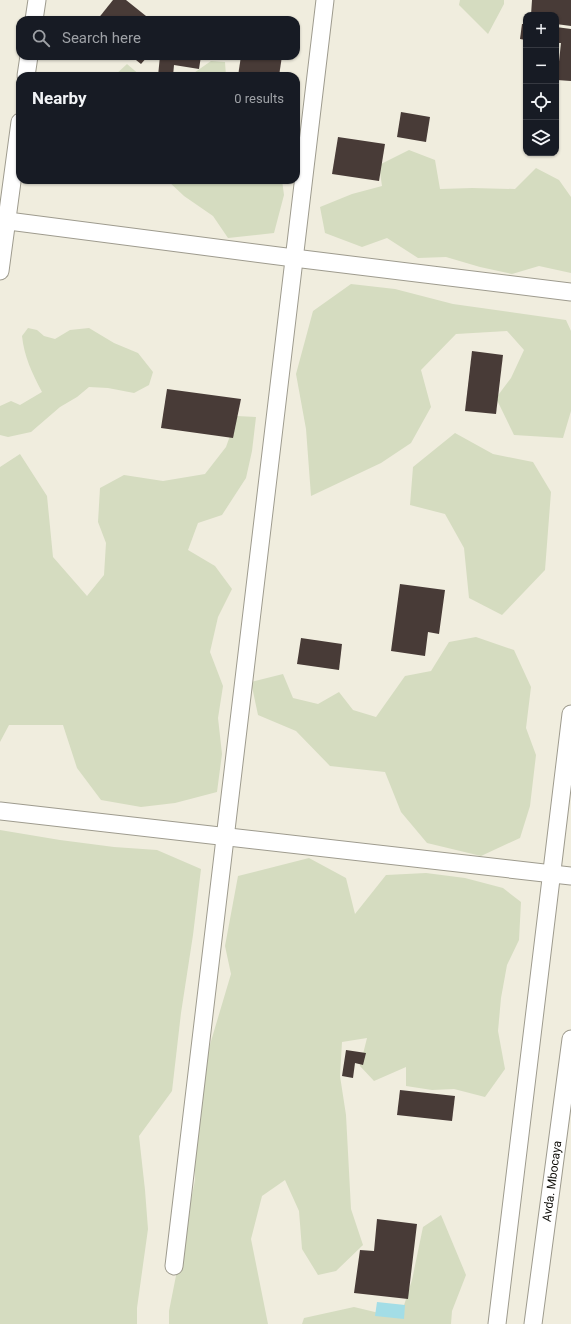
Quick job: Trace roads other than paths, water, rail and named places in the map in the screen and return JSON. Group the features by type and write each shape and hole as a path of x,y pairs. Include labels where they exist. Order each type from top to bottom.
{"street":[{"path":"35,16 37,0"},
{"path":"174,1266 325,0"},
{"path":"27,72 28,60"},
{"path":"0,271 3,220 16,145"},
{"path":"3,220 571,292"},
{"path":"497,1324 571,714"},
{"path":"0,812 571,876"},
{"name":"Avda. Mbocaya","path":"533,1324 571,1039"}],"water":[{"path":"377,1302 405,1305 404,1319 375,1316"}]}
